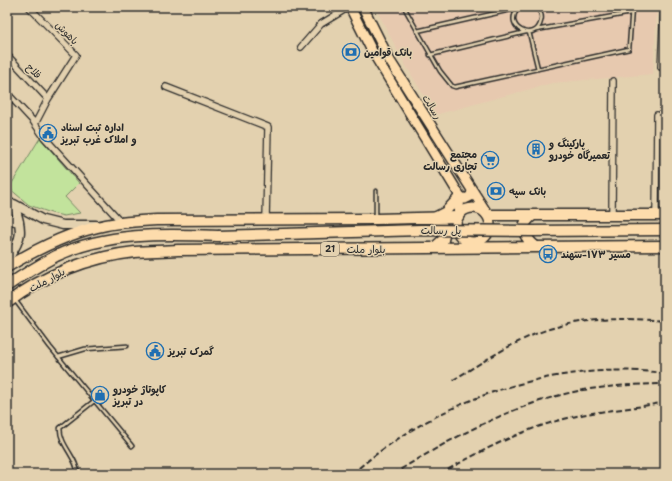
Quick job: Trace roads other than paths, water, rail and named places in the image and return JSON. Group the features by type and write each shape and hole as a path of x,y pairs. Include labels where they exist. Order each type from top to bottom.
{"highway":[{"path":"488,215 661,215"},
{"path":"532,216 528,219 524,226 524,233 528,241 536,247"},
{"path":"7,267 33,251 59,239 83,230 122,223 158,220 458,217"},
{"path":"434,218 440,223 445,232 443,240 434,248"},
{"name":"پل رسالت","path":"218,236 421,230 665,230"},
{"name":"بلوار ملت","path":"7,286 36,266 58,256 85,246 109,240 166,234 218,236"},
{"name":"بلوار ملت","path":"10,301 48,278 75,266 103,257 135,252 178,250 434,248 461,243 490,247 665,246"}],"main road":[{"path":"349,7 372,51 460,196 466,199 471,196 472,190"},
{"name":"رسالت","path":"362,7 390,60 488,215"},
{"path":"458,217 460,196"},
{"path":"434,218 445,212 460,196"},
{"path":"7,198 14,204 43,220 57,224 107,225"},
{"path":"7,260 15,249 20,236 19,222 14,204"},
{"path":"468,208 477,208 488,215 490,220 490,229 486,238 478,242 461,243 456,230 455,221 461,212 468,208"},
{"path":"7,219 19,222"},
{"path":"486,238 490,247"}],"street":[{"name":"باهوش","path":"28,7 76,55 48,99"},
{"path":"301,47 321,24 349,7"},
{"path":"661,67 664,7"},
{"name":"فلاح","path":"7,55 48,99"},
{"path":"612,215 613,81"},
{"path":"166,88 268,127 266,219"},
{"path":"7,93 35,124 44,137 122,223"},
{"path":"35,124 48,99"},
{"path":"657,115 661,215"}],"lane":[{"path":"404,7 440,71 452,86 456,87 629,49 632,7"},
{"path":"417,31 519,7"},
{"path":"519,7 514,15 515,24 518,28 527,32 538,69"},
{"path":"536,7 542,18 541,23 536,30"},
{"path":"430,55 536,30 631,14"},
{"path":"376,191 376,219"},
{"path":"10,301 132,446"},
{"path":"58,357 85,349 127,346"},
{"path":"78,474 78,468 62,441 60,428 94,400"}],"railway":[{"path":"453,380 512,345 548,329 598,320 631,319 665,321"},
{"path":"352,474 385,448 421,425 458,406 498,390 538,379 580,373 622,371 665,373"},
{"path":"393,474 484,423 532,404 583,390 603,387 665,384"},
{"path":"440,474 471,457 518,434 534,428 592,413 665,402"}],"place":[{"name":"بانک قوامین","path":"351,52"},
{"name":"اداره ثبت اسناد و املاک غرب تبریز","path":"48,133"},
{"name":"پارکینگ و تعمیرگاه خودرو","path":"536,149"},
{"name":"مجتمع تجاری رسالت","path":"490,160"},
{"name":"بانک سپه","path":"496,191"},
{"name":"مسیر ۱۷۳-سهند","path":"548,254"},
{"name":"گمرک تبریز","path":"155,351"},
{"name":"کاپوتاژ خودرو در تبریز","path":"100,395"}]}
